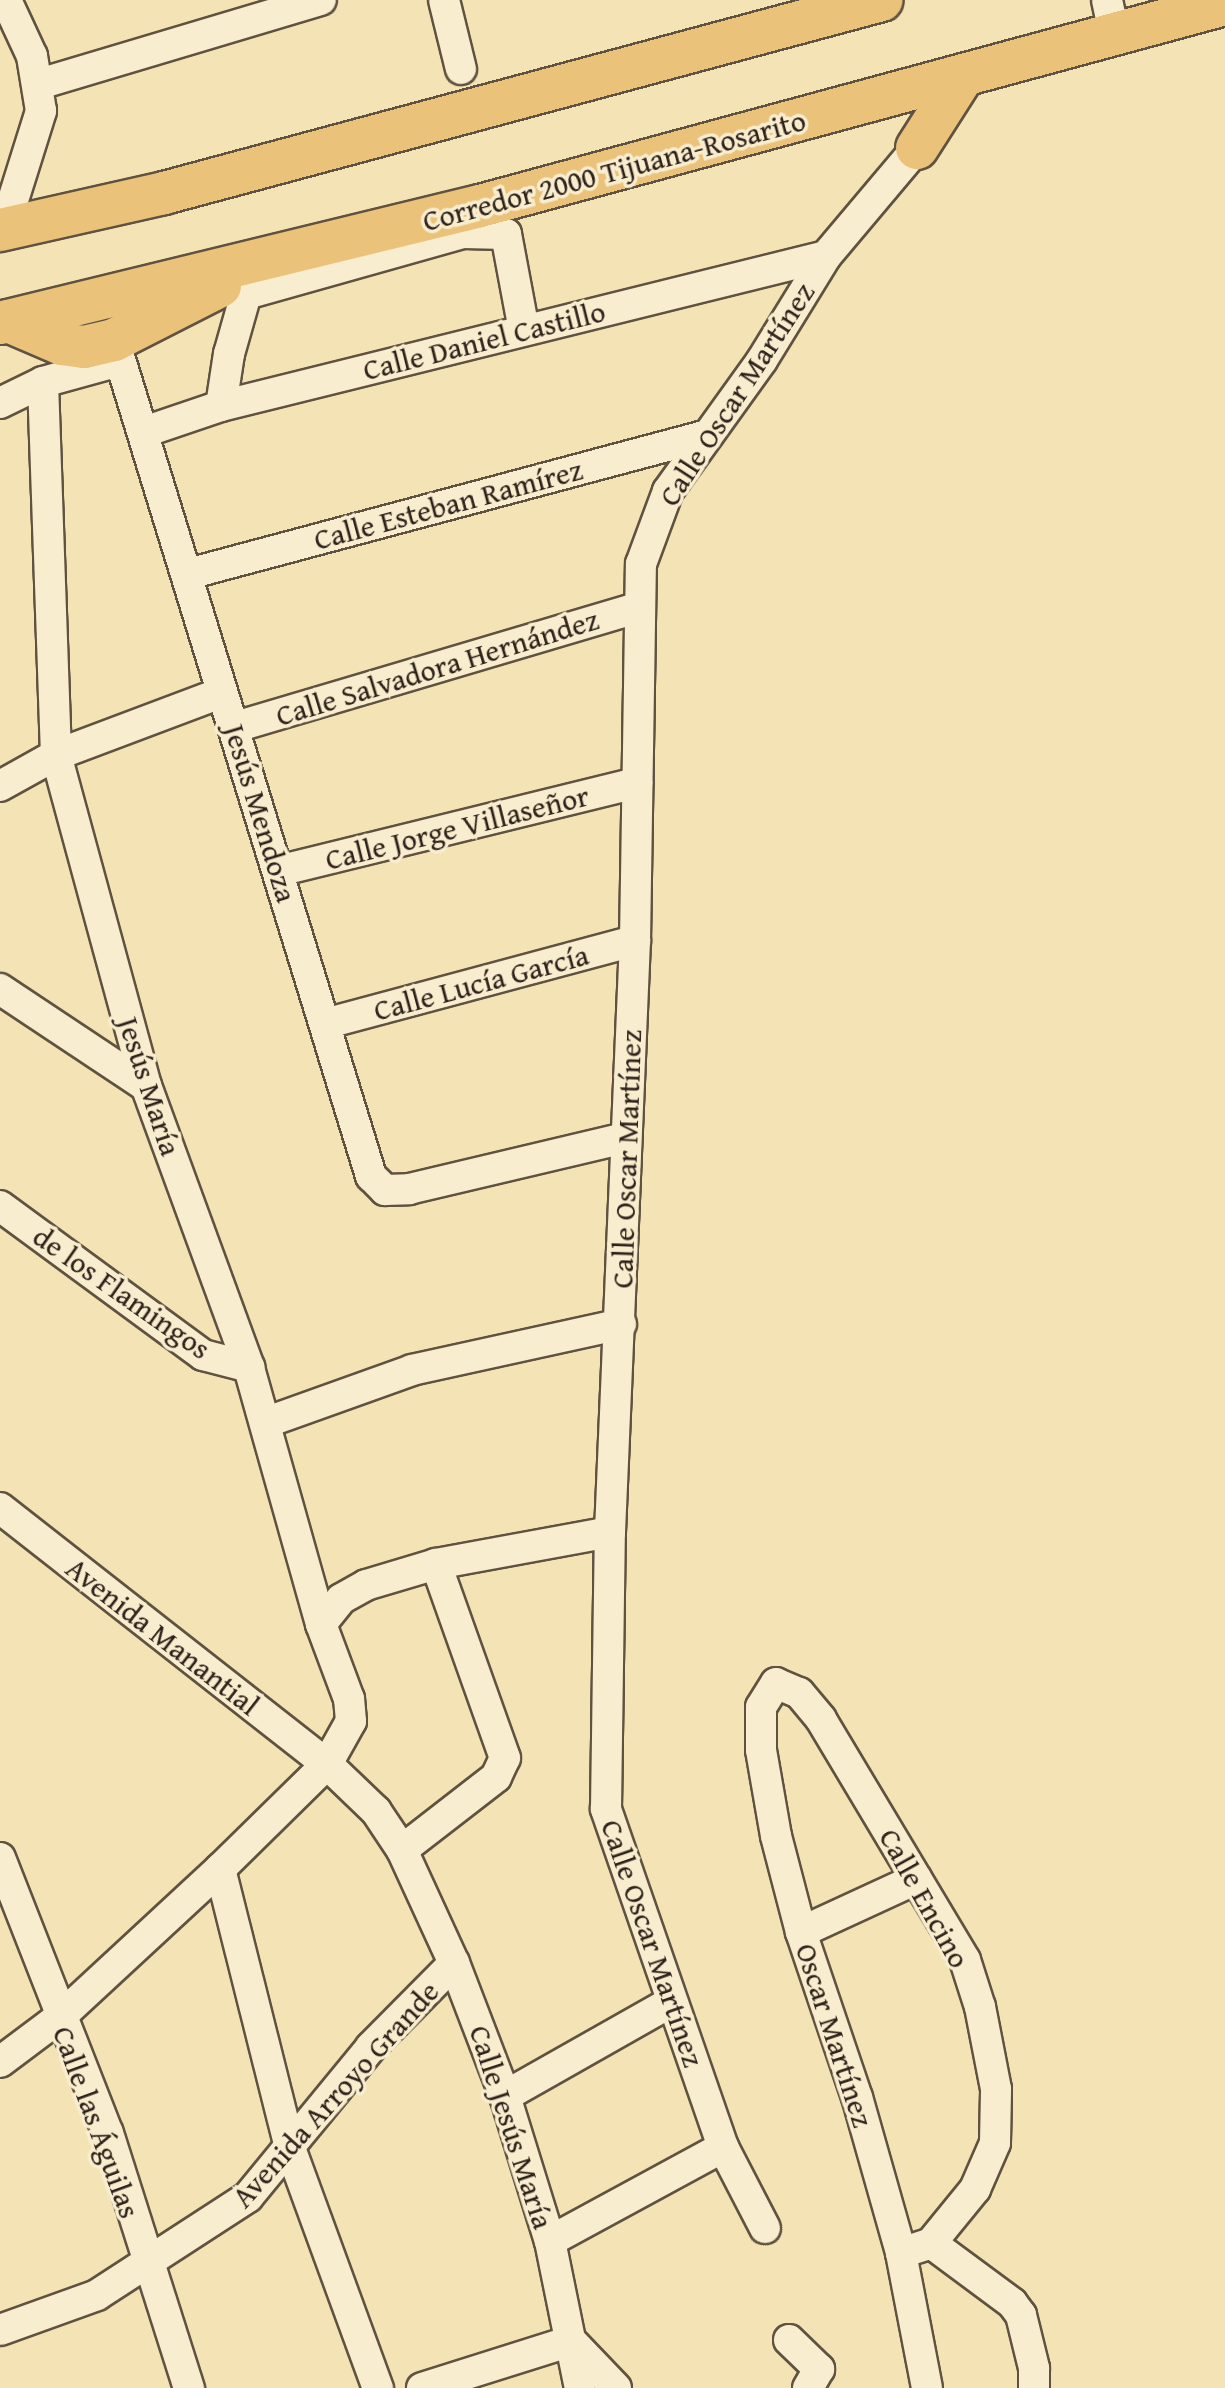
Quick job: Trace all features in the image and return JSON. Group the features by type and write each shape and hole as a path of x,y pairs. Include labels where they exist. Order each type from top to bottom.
{"highway":[{"path":"2,230 164,193 882,0"},
{"name":"Corredor 2000 Tijuana-Rosarito","path":"4,322 286,253 961,79 1110,17 1225,4"},
{"path":"917,148 961,79"},
{"path":"881,100 914,124 917,148"},
{"path":"4,322 62,344 116,351 235,289 286,253"}],"street":[{"path":"2,230 41,111 39,84 6,0"},
{"path":"39,84 321,0"},
{"path":"444,0 461,69"},
{"name":"Calle Oscar Martínez","path":"765,2228 723,2147 606,1809 610,1532 621,1324 624,1138 635,941 641,564 651,527 668,491 826,256 917,148"},
{"path":"221,406 235,289 463,233 506,234 524,330"},
{"name":"Calle Daniel Castillo","path":"144,432 221,406 826,256"},
{"path":"0,403 116,351"},
{"name":"Jesús Mendoza","path":"116,351 188,574 221,693 235,727 328,1023 371,1176 385,1190 409,1189 624,1138"},
{"name":"Jesús María","path":"0,2062 60,2017 220,1869 327,1764 351,1721 349,1699 321,1624 267,1422 146,1086 56,755 43,382"},
{"name":"Calle Esteban Ramírez","path":"188,574 708,435"},
{"name":"Calle Salvadora Hernández","path":"235,727 639,607"},
{"path":"0,786 56,755 221,693"},
{"name":"Calle Jorge Villaseñor","path":"278,871 637,783"},
{"name":"Calle Lucía García","path":"328,1023 635,941"},
{"path":"0,989 146,1086"},
{"name":"de los Flamingos","path":"0,1206 203,1355 249,1367"},
{"path":"267,1422 412,1370 621,1324"},
{"name":"Avenida Manantial","path":"0,1508 327,1764"},
{"path":"321,1624 341,1599 366,1585 436,1564 610,1532"},
{"path":"402,1850 503,1769 505,1758 436,1564"},
{"name":"Calle Encino","path":"776,1683 799,1693 821,1719 965,1960 996,2089 995,2143 975,2189 931,2243"},
{"name":"Oscar Martínez","path":"776,1683 761,1707 761,1750 801,1932 857,2097 901,2253 927,2388"},
{"name":"Calle Jesús María","path":"327,1764 376,1811 402,1850 454,1963 505,2096 550,2241 580,2388"},
{"name":"Calle las Águilas","path":"0,1858 108,2133 145,2261 189,2388"},
{"path":"220,1869 290,2148 378,2388"},
{"path":"801,1932 916,1879"},
{"name":"Avenida Arroyo Grande","path":"0,2330 97,2295 248,2197 371,2047 454,1963"},
{"path":"505,2096 671,2002"},
{"path":"550,2241 723,2147"},
{"path":"901,2253 931,2243 1012,2303 1021,2315 1034,2368 1034,2388"},
{"path":"789,2340 819,2369 808,2388"},
{"path":"422,2388 571,2341 616,2388"}]}
